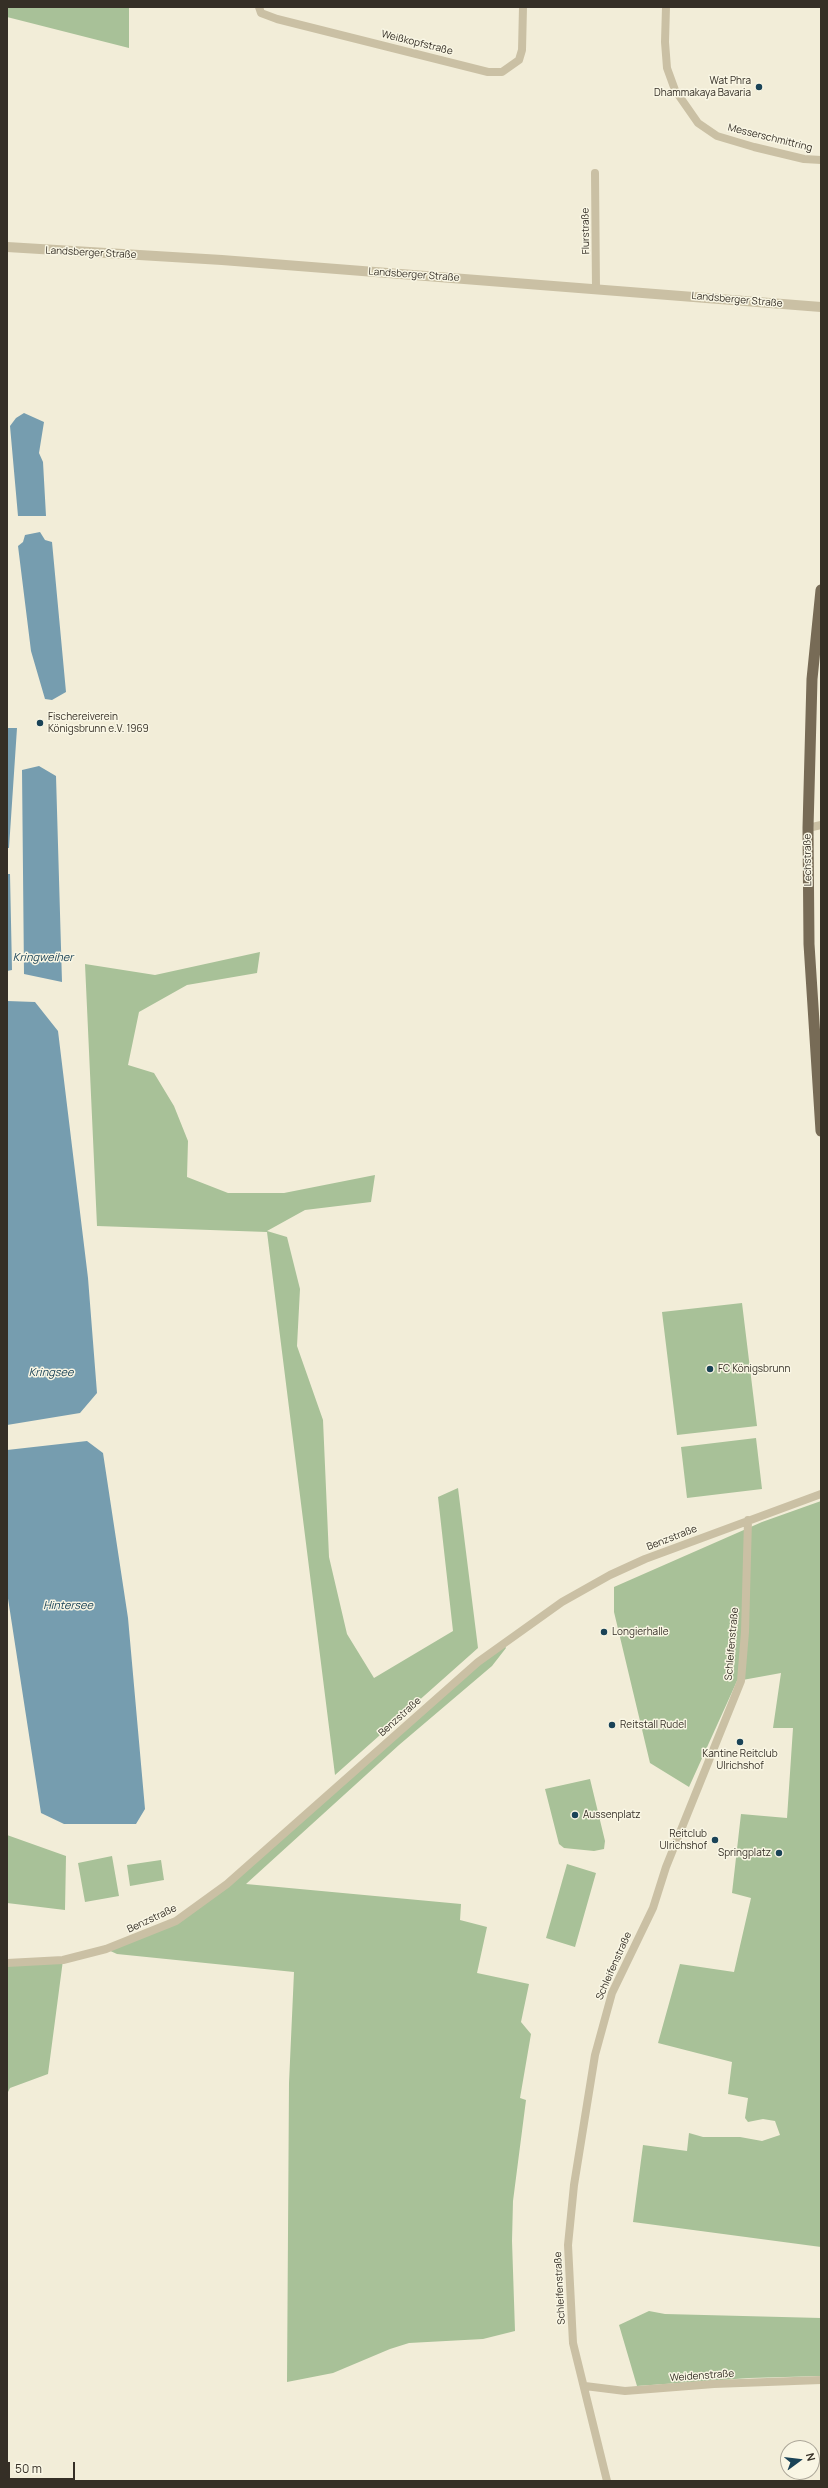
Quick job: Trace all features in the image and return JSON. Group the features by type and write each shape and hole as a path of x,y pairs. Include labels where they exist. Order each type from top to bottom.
{"main road":[{"name":"Lechstraße","path":"821,590 812,679 808,828 810,944 821,1131"}],"street":[{"name":"Weißkopfstraße","path":"258,7 261,13 277,19 495,72 502,72 511,68 519,60 522,50 523,7"},
{"name":"Messerschmittring","path":"666,7 668,68 675,90 698,123 717,136 804,159 821,160"},
{"name":"Flurstraße","path":"595,173 596,289"},
{"name":"Landsberger Straße","path":"7,247 229,261 821,307"},
{"path":"808,828 821,825"},
{"name":"Benzstraße","path":"7,1963 62,1960 106,1950 176,1921 227,1884 478,1662 509,1638 562,1602 610,1575 748,1520 821,1494"},
{"name":"Schleifenstraße","path":"607,2481 585,2386 573,2343 568,2245 574,2185 595,2055 612,1994 653,1908 666,1867 741,1681 745,1632 748,1520"},
{"name":"Weidenstraße","path":"585,2386 625,2391 821,2380"}],"green space":[{"path":"7,7 129,7 129,48 7,17"},
{"path":"260,952 257,973 187,985 139,1012 128,1065 154,1073 174,1106 188,1141 187,1177 228,1193 284,1193 375,1175 371,1202 305,1210 267,1231 287,1237 300,1289 297,1346 323,1420 329,1557 347,1634 374,1678 453,1631 438,1497 458,1488 478,1648 335,1775 267,1232 97,1226 85,964 155,975"},
{"name":"FC Königsbrunn","path":"742,1303 757,1426 677,1435 662,1312"},
{"path":"756,1438 762,1489 687,1498 681,1447"},
{"path":"821,1501 821,2247 633,2222 643,2145 687,2151 689,2133 703,2137 740,2137 762,2141 780,2135 775,2121 763,2119 748,2122 745,2118 748,2098 728,2094 732,2062 658,2043 680,1964 734,1972 751,1898 732,1893 741,1814 787,1818 793,1728 773,1728 781,1673 737,1681 689,1787 650,1763 614,1612 614,1587 762,1522"},
{"path":"503,1643 506,1648 492,1666 399,1745 246,1884 461,1904 460,1920 487,1927 477,1973 529,1984 521,2022 531,2034 520,2098 526,2100 513,2201 512,2241 515,2331 483,2339 409,2343 390,2349 333,2373 287,2382 289,2083 294,1972 117,1954 106,1949 144,1936 202,1904"},
{"name":"Aussenplatz","path":"590,1779 605,1841 604,1849 594,1851 564,1848 559,1844 545,1789"},
{"path":"7,1835 66,1856 65,1910 7,1903"},
{"path":"112,1856 119,1896 85,1902 78,1863"},
{"path":"161,1860 164,1880 130,1886 127,1865"},
{"path":"567,1864 596,1873 575,1947 546,1938"},
{"path":"63,1960 48,2074 10,2088 7,2094 7,1963"},
{"path":"649,2311 665,2314 821,2318 821,2376 749,2378 637,2386 619,2325"}],"water":[{"path":"24,413 44,422 39,453 43,462 46,516 18,516 10,426 16,418"},
{"path":"40,532 45,540 52,542 66,692 52,700 45,699 31,651 18,546 23,542 25,535"},
{"path":"7,728 17,728 9,848 7,848"},
{"name":"Kringweiher","path":"39,766 56,776 62,982 24,974 22,770"},
{"path":"7,874 10,874 12,970 7,971"},
{"name":"Kringsee","path":"7,1001 35,1002 58,1031 88,1278 97,1393 80,1413 7,1425"},
{"name":"Hintersee","path":"87,1441 103,1453 128,1618 145,1809 136,1824 64,1824 41,1813 7,1592 7,1450"}],"place":[{"name":"Wat Phra Dhammakaya Bavaria","path":"759,87"},
{"name":"Fischereiverein Königsbrunn e.V. 1969","path":"40,723"},
{"name":"FC Königsbrunn","path":"710,1369"},
{"name":"Longierhalle","path":"604,1632"},
{"name":"Reitstall Rudel","path":"612,1725"},
{"name":"Kantine Reitclub Ulrichshof","path":"740,1742"},
{"name":"Aussenplatz","path":"575,1815"},
{"name":"Reitclub Ulrichshof","path":"715,1840"},
{"name":"Springplatz","path":"779,1853"}]}
